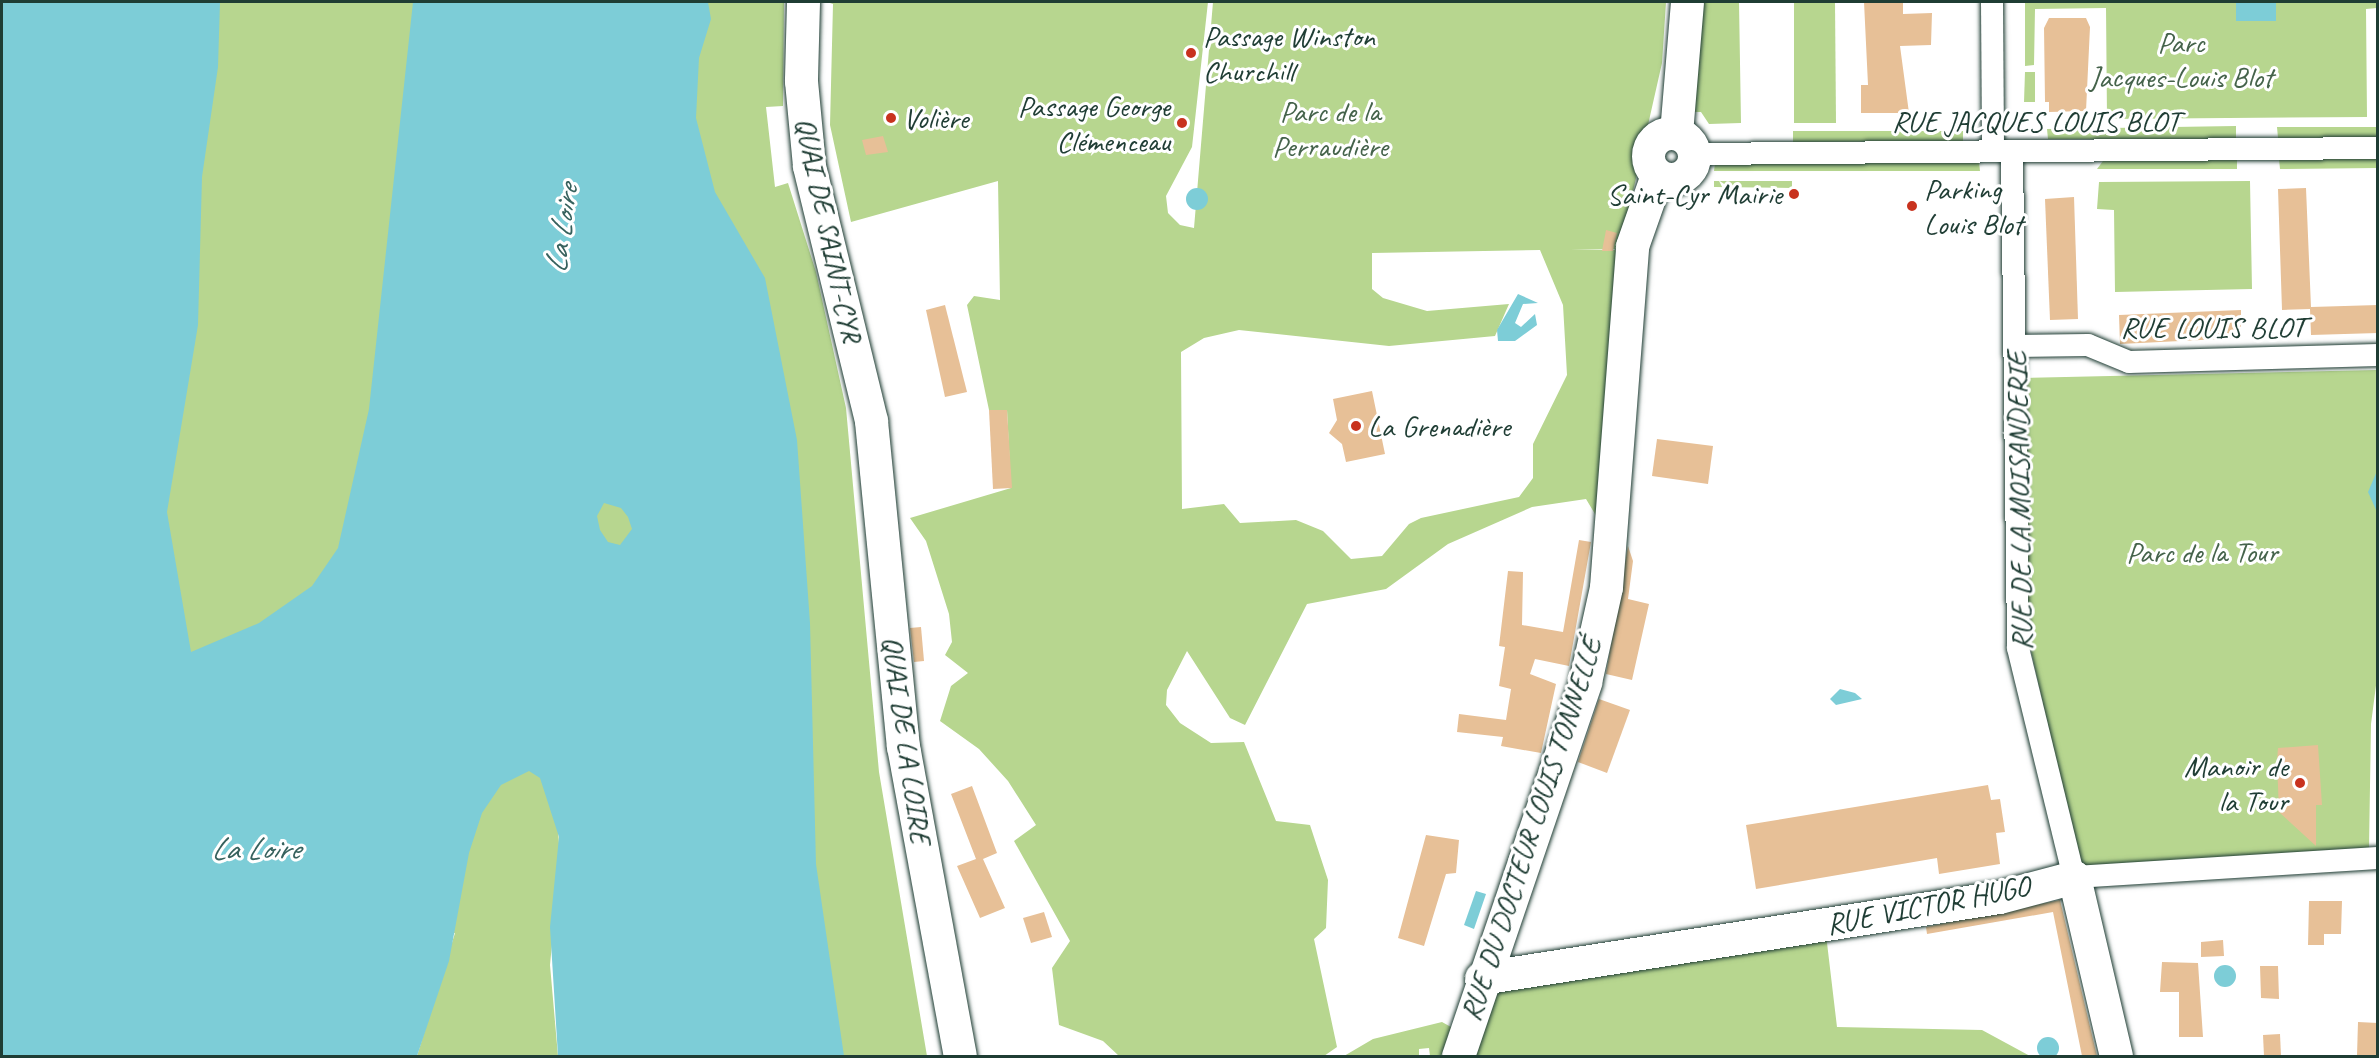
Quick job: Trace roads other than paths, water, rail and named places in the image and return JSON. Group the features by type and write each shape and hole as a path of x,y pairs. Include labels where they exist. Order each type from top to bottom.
{"street":[{"name":"QUAI DE SAINT-CYR","path":"803,2 801,81 809,166 871,421"},
{"path":"1685,143 1687,2"},
{"name":"RUE DE LA MOISANDERIE","path":"1992,2 2015,346 2018,648 2116,1056"},
{"name":"RUE DU DOCTEUR LOUIS TONNELLÉ","path":"1458,1056 1482,978 1585,682 1599,619 1610,539 1632,246 1658,175 1647,158 1651,144 1661,134 1685,143"},
{"name":"RUE JACQUES LOUIS BLOT","path":"1685,143 2002,151 2378,148"},
{"name":"RUE LOUIS BLOT","path":"2015,346 2088,345 2129,362 2378,355"},
{"name":"QUAI DE LA LOIRE","path":"871,421 903,746 960,1056"},
{"name":"RUE VICTOR HUGO","path":"1482,978 1999,897 2074,877 2378,858"}],"water":[{"name":"La Loire","path":"2,2 220,2 218,67 202,177 198,325 167,512 191,652 259,623 312,586 338,548 369,409 413,2 708,2 711,19 699,58 696,118 715,192 765,278 797,440 810,623 816,864 844,1056 558,1056 550,927 559,837 540,778 529,771 501,785 482,813 469,853 449,961 417,1056 2,1056","holes":["604,503 621,508 628,517 632,529 620,545 608,542 600,530 597,516"]},
{"path":"2236,2 2276,2 2276,21 2236,21"},
{"path":"1193,188 1201,188 1208,195 1208,203 1201,210 1193,210 1186,203 1186,195"},
{"path":"1518,294 1538,303 1523,304 1515,323 1521,327 1535,314 1537,325 1515,341 1498,341 1497,330"},
{"path":"2377,471 2377,512 2368,492"},
{"path":"1840,689 1855,693 1862,699 1836,705 1830,699"},
{"path":"1476,891 1486,894 1474,929 1464,925"},
{"path":"2225,965 2233,968 2236,976 2233,984 2225,987 2217,984 2214,976 2217,968"},
{"path":"2048,1037 2056,1040 2059,1048 2056,1056 2048,1059 2040,1056 2037,1048 2040,1040"}],"place":[{"name":"Passage Winston Churchill","path":"1191,53"},
{"name":"Volière","path":"891,118"},
{"name":"Passage George Clémenceau","path":"1182,123"},
{"name":"Saint-Cyr Mairie","path":"1794,194"},
{"name":"Parking Louis Blot","path":"1912,206"},
{"name":"La Grenadière","path":"1356,426"},
{"name":"Manoir de la Tour","path":"2300,783"}],"park label":[{"name":"Parc Jacques-Louis Blot","path":"2181,59"},
{"name":"Parc de la Perraudière","path":"1330,128"},
{"name":"Parc de la Tour","path":"2202,552"}]}
